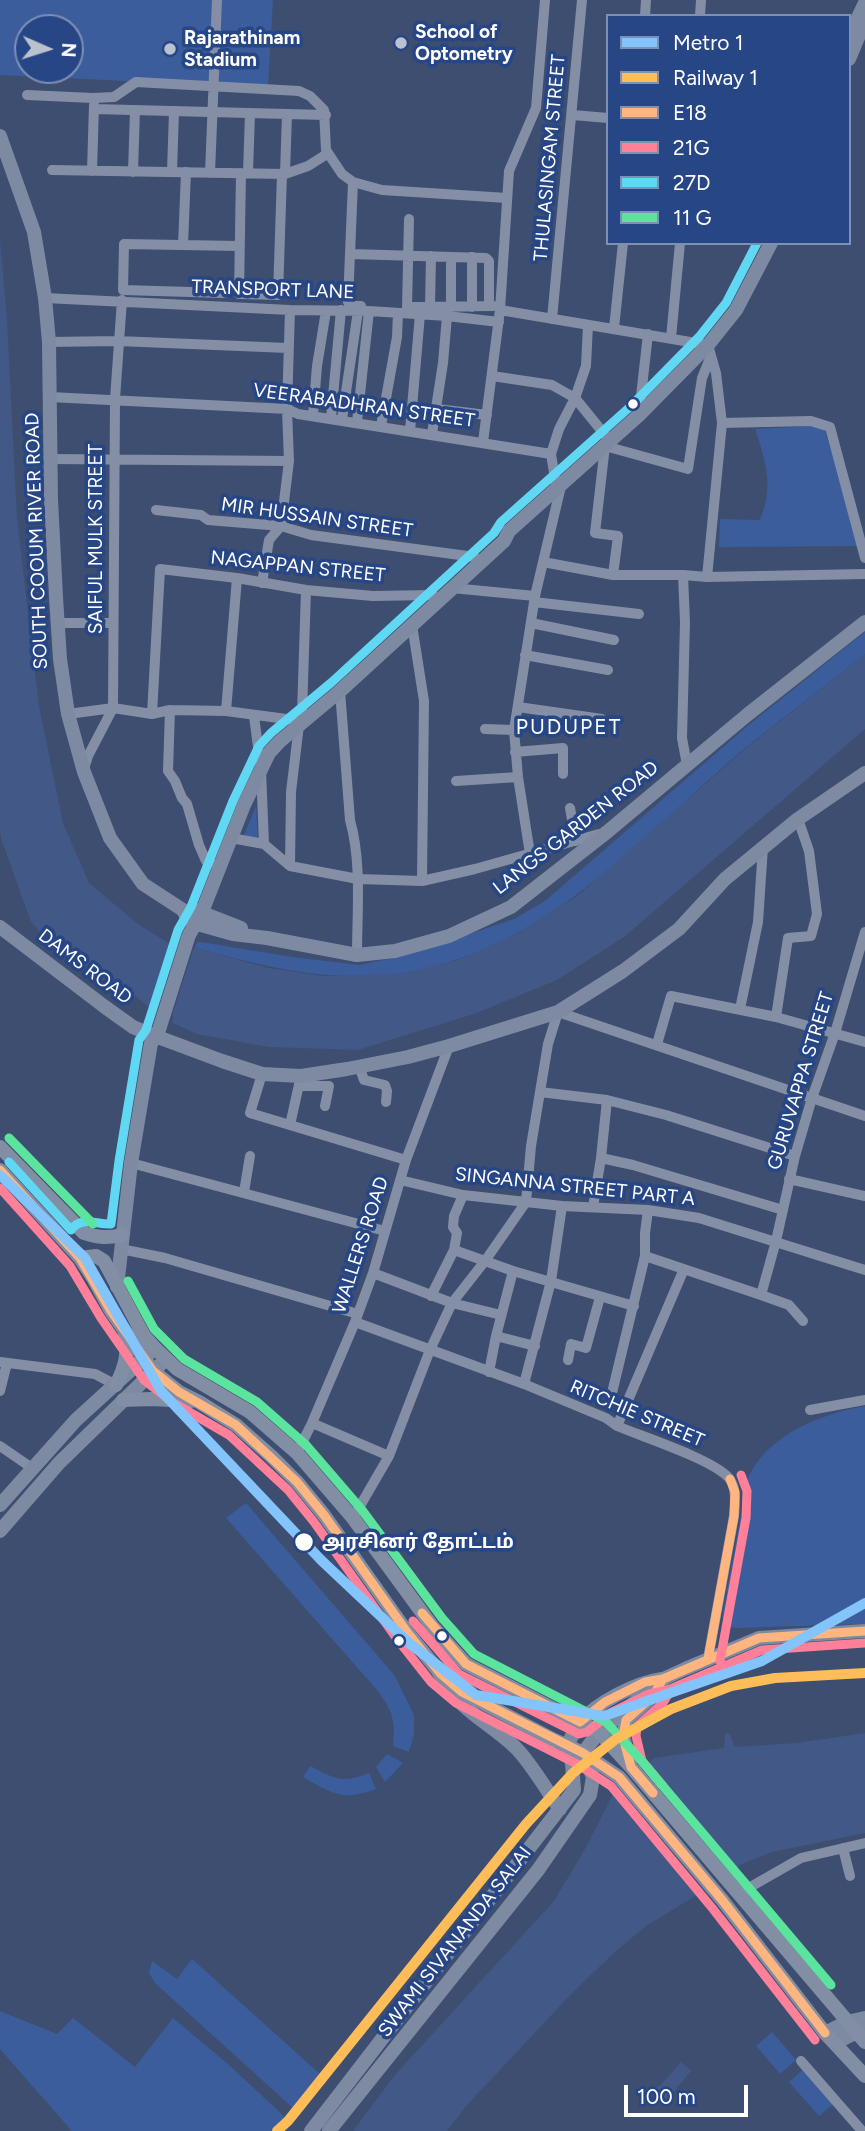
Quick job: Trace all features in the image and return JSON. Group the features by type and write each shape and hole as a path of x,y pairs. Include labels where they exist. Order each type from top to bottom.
{"main road":[{"path":"0,1147 84,1233 122,1242"},
{"path":"0,1170 76,1254 125,1332 179,1392 236,1425 297,1482 324,1515 407,1632 439,1671 462,1692 583,1753 617,1776 723,1901 830,2038 865,2076"},
{"path":"76,1254 84,1233"},
{"path":"76,1254 96,1255 104,1261 144,1336 151,1359"},
{"path":"116,1385 125,1366 125,1332"},
{"path":"151,1359 166,1360 250,1412 297,1453 354,1518 432,1626 467,1664 598,1732 859,2032"},
{"path":"123,1400 199,1402"},
{"path":"631,1767 623,1737 626,1720 654,1695 663,1679"},
{"path":"593,1777 605,1774 617,1776"}],"street":[{"path":"210,173 217,0"},
{"path":"483,442 499,322 509,171 536,108 545,0"},
{"name":"THULASINGAM STREET","path":"552,319 582,0"},
{"path":"851,34 865,3"},
{"path":"851,54 865,21"},
{"path":"94,103 114,96 136,82 299,91 316,102 326,115 327,154 342,174 353,182 382,190 507,198"},
{"path":"27,95 135,110 326,115"},
{"path":"92,171 94,103"},
{"path":"133,172 135,110"},
{"path":"172,172 174,111"},
{"path":"250,113 239,246 239,293 278,295 287,114"},
{"path":"573,115 606,118"},
{"name":"SOUTH COOUM RIVER ROAD","path":"0,136 34,232 45,298 49,342 52,513 58,623 68,714 84,772 110,838 143,884 190,920"},
{"path":"52,170 284,174 308,166 327,154"},
{"path":"183,246 186,173"},
{"path":"353,182 349,305 430,307 449,311 489,306 671,338 710,350"},
{"path":"407,307 410,219"},
{"path":"224,293 123,290 124,244 239,246"},
{"path":"614,328 624,245"},
{"path":"671,338 680,245"},
{"path":"68,714 113,708 152,714 170,710 226,711 298,719 499,534 509,531 559,489 710,350 746,294 770,245"},
{"path":"350,254 486,258 489,261 489,306"},
{"path":"430,307 431,256"},
{"path":"432,434 449,311 451,257"},
{"path":"472,257 472,307"},
{"name":"TRANSPORT LANE","path":"45,298 290,310 420,314 449,311 499,322"},
{"name":"SAIFUL MULK STREET","path":"84,772 88,756 113,708 114,399 122,300"},
{"path":"262,583 269,540 281,526 289,461 290,310"},
{"path":"336,419 341,310"},
{"path":"313,415 326,311"},
{"path":"336,419 358,311"},
{"path":"357,422 369,311"},
{"path":"381,426 397,337 398,313"},
{"path":"410,431 420,314"},
{"path":"530,854 517,777 514,730 534,599 559,489 551,454 586,366 588,325"},
{"path":"639,415 648,334"},
{"path":"49,342 118,341 289,348"},
{"path":"707,577 722,423 716,373 710,350"},
{"path":"492,376 552,385 575,398 608,443 688,469 702,378 710,350"},
{"name":"VEERABADHRAN STREET","path":"50,397 288,409 298,414 551,454"},
{"path":"437,409 487,415"},
{"path":"722,423 811,421 830,427 865,558"},
{"path":"608,443 595,533 618,536 612,575"},
{"path":"51,459 289,461"},
{"name":"MIR HUSSAIN STREET","path":"156,510 201,515 208,520 281,526 311,535 475,557"},
{"path":"190,920 231,838 270,741 340,691 504,541 509,531"},
{"path":"543,562 612,575 707,577 865,574"},
{"name":"NAGAPPAN STREET","path":"152,714 160,569 373,597 433,594"},
{"path":"683,575 685,621 682,738 687,765"},
{"path":"226,711 237,578"},
{"path":"452,588 639,614"},
{"path":"290,866 291,792 306,590"},
{"name":"LANGS GARDEN ROAD","path":"190,920 233,934 357,955 395,951 449,936 511,907 865,622"},
{"path":"58,623 113,623"},
{"path":"531,623 614,640"},
{"path":"412,625 424,701 422,881"},
{"path":"525,655 608,670"},
{"path":"340,691 350,820 358,879 357,955"},
{"path":"518,707 602,719"},
{"path":"170,710 168,771 187,804 206,861 211,863"},
{"path":"254,716 264,844"},
{"path":"485,729 514,730"},
{"path":"515,752 563,748 563,774"},
{"path":"117,1287 131,1163 152,1038 211,863 244,785 259,764"},
{"name":"DAMS ROAD","path":"0,927 105,1007 152,1038 262,1074 300,1081 408,1057 558,1012 623,971 679,929 725,879 763,847 798,819 865,773"},
{"path":"456,781 517,777"},
{"path":"570,808 576,841"},
{"path":"776,1017 788,938 811,936 817,914 809,851 798,819"},
{"path":"231,838 264,844 290,866 358,879 422,881 607,832"},
{"path":"740,1009 758,922 763,847"},
{"name":"GURUVAPPA STREET","path":"761,1295 776,1241 794,1156 861,963 865,932"},
{"path":"657,1044 671,996 776,1017 865,1042"},
{"path":"354,1518 389,1456 430,1350 452,1303 526,1202 531,1146 548,1044 558,1012 865,1115"},
{"name":"WALLERS ROAD","path":"297,1453 312,1423 373,1273 406,1160 449,1046"},
{"path":"359,1066 364,1080 385,1086 386,1102"},
{"path":"262,1074 250,1113 406,1160"},
{"path":"290,1125 300,1081 329,1086 325,1106"},
{"path":"540,1092 607,1100 666,1115 794,1156"},
{"path":"593,1207 607,1100"},
{"path":"244,1192 250,1156"},
{"path":"601,1158 783,1210"},
{"path":"131,1163 386,1231"},
{"path":"789,1179 865,1196"},
{"name":"SINGANNA STREET PART A","path":"400,1181 463,1195 562,1206 649,1210 699,1218 865,1270"},
{"path":"431,1296 454,1250 457,1234 453,1227 454,1216 463,1195"},
{"path":"524,1384 551,1281 562,1206"},
{"path":"611,1397 645,1256 649,1210"},
{"name":"RITCHIE STREET","path":"122,1242 356,1318 430,1350 524,1384 709,1464 730,1479 735,1492 734,1516 708,1659"},
{"path":"454,1250 513,1271 634,1306"},
{"path":"645,1256 789,1305 803,1321"},
{"path":"617,1426 684,1269"},
{"path":"489,1372 513,1271"},
{"path":"373,1273 452,1303 501,1315"},
{"path":"568,1360 571,1344 586,1348 600,1297"},
{"path":"496,1336 535,1346"},
{"path":"0,1505 76,1420 151,1359"},
{"path":"0,1531 59,1463 123,1400 151,1359"},
{"path":"0,1391 4,1362 95,1374 116,1385"},
{"path":"810,1410 865,1400"},
{"path":"312,1423 389,1456"},
{"path":"0,1446 32,1468"},
{"path":"567,1746 580,1722 605,1702 645,1682 663,1679 759,1638 865,1630"},
{"path":"439,1671 447,1688 461,1704 517,1749 560,1809"},
{"path":"593,1777 583,1753 598,1732 663,1679"},
{"name":"SWAMI SIVANANDA SALAI","path":"311,2131 574,1790 572,1763 567,1746"},
{"name":"SWAMI SIVANANDA SALAI","path":"329,2131 538,1870 590,1795 593,1777"},
{"path":"737,1892 801,1858 865,1843"},
{"path":"843,1849 850,1876"},
{"path":"830,2038 859,2032 865,2018"},
{"path":"801,2061 862,2131"}],"shaded area":[{"name":"Rajarathinam Stadium","path":"0,0 273,0 268,86 84,79 84,14 14,14 14,76 0,75"},
{"path":"0,240 7,320 17,518 39,706 63,823 89,883 138,924 173,946 195,948 268,968 323,976 401,974 458,960 519,933 577,896 745,749 865,654 865,729 624,937 557,980 474,1014 358,1050 269,1047 197,1034 162,1018 138,998 64,958 31,922 2,841"},
{"path":"816,426 825,431 861,546 719,547 720,519 760,520 764,508 767,474 755,429"},
{"path":"865,632 865,654 744,749 601,876 563,905 523,930 481,951 408,973 345,976 271,967 195,948 197,942 207,943 359,965 429,948 514,919 545,901 751,723"},
{"path":"256,806 258,840 243,838"},
{"path":"865,1406 865,1624 728,1627 723,1611 748,1478 757,1463 769,1449 798,1428 831,1414"},
{"path":"246,1503 395,1676 414,1715 414,1735 409,1752 393,1746 392,1716 377,1690 226,1518"},
{"path":"729,1733 735,1747 796,1743 865,1733 865,1833 772,1852 742,1864 646,1926 574,1991 467,2105 447,2131 353,2131 394,2076 554,1901 584,1851 613,1794 654,1758 724,1748 725,1734"},
{"path":"387,1754 403,1763 385,1782 376,1767"},
{"path":"310,1766 345,1779 369,1773 376,1789 355,1795 338,1794 303,1777"},
{"path":"192,1959 320,2074 294,2109 155,1983 149,1973 152,1961 177,1979"},
{"path":"0,2011 57,2034 73,2018 135,2067 173,2018 286,2118 271,2131 72,2131 0,2049"},
{"path":"772,2032 796,2060 780,2074 756,2046"},
{"path":"681,2062 691,2071 667,2100 655,2089"},
{"path":"808,2065 839,2099 819,2116 789,2082"}],"pier":[{"path":"171,940 195,944 172,1022 154,1016 148,1010"},
{"path":"644,1762 737,1872 704,1894 614,1788"}],"metro line":[{"name":"1","path":"0,1175 85,1258 161,1391 321,1560 409,1643 476,1695 604,1716 762,1661 865,1603"}],"rail line":[{"name":"1","path":"277,2131 288,2121 526,1824 573,1773 616,1739 671,1709 731,1686 775,1678 865,1673"}],"transit line":[{"name":"27D","path":"9,1162 71,1230 75,1225 85,1222 111,1224 139,1040 146,1030 178,930 191,907 233,801 259,746 631,406 699,337 726,303 756,245"},
{"path":"9,1138 93,1224"},
{"name":"E18","path":"0,1170 80,1258 111,1311 153,1371 179,1392 236,1425 297,1482 440,1673 462,1692 583,1753 619,1777 723,1901 825,2033"},
{"name":"21G","path":"0,1188 70,1266 101,1318 144,1380 172,1402 229,1435 288,1490 431,1682 456,1703 577,1764 611,1786 713,1909 815,2040"},
{"path":"128,1281 154,1329 184,1359 257,1402 306,1445 362,1510 442,1618 474,1654 606,1722 831,1985"},
{"name":"21G","path":"720,1661 746,1518 747,1491 741,1475"},
{"name":"E18","path":"708,1659 734,1516 735,1492 730,1479"},
{"name":"E18","path":"422,1613 466,1664 580,1722 605,1702 645,1682 663,1679 759,1638 865,1631"},
{"name":"21G","path":"413,1621 459,1674 579,1734 587,1732 612,1712 649,1694 668,1690 762,1650 865,1643"},
{"name":"E18","path":"653,1793 631,1767 623,1737 626,1720 654,1695 661,1682"},
{"name":"21G","path":"662,1785 642,1761 636,1736 637,1726 663,1703 672,1688"}],"place":[{"name":"School of Optometry","path":"401,43"},
{"name":"Rajarathinam Stadium","path":"170,49"},
{"name":"அரசினர் தோட்டம்","path":"304,1542"}],"district":[{"name":"PUDUPET","path":"569,728"}]}
